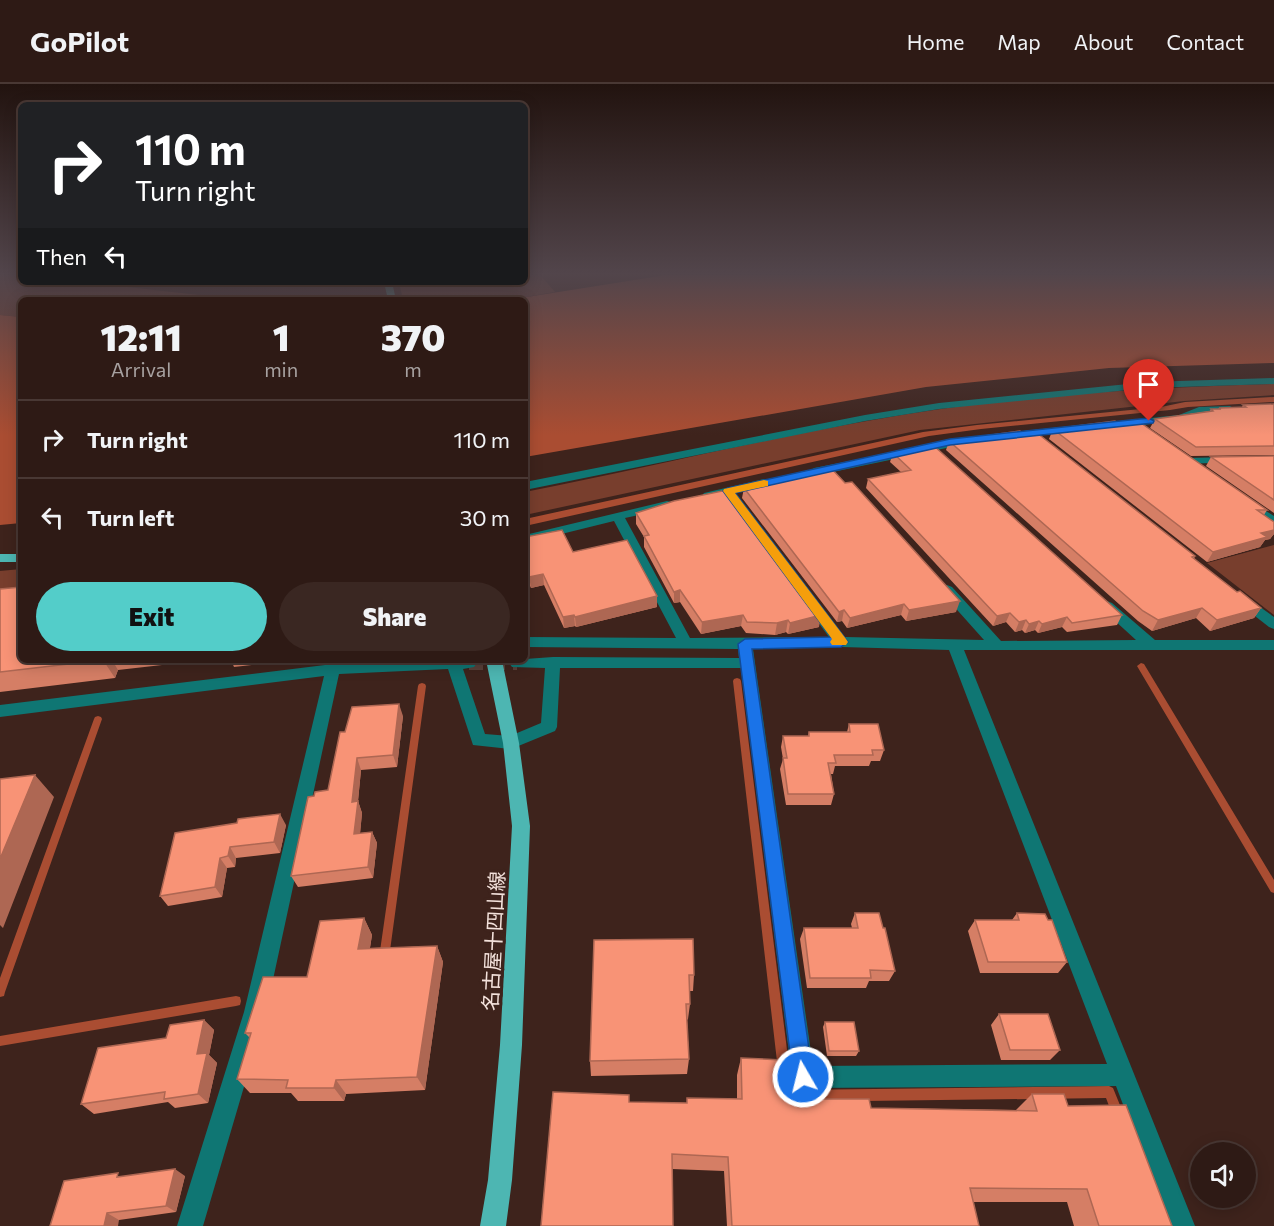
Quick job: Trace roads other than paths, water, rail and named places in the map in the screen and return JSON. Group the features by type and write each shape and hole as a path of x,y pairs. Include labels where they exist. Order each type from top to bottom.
{"main road":[{"path":"0,558 18,558"},
{"name":"名古屋十四山線","path":"493,1226 500,1180 511,1045 521,826 511,743 495,663"}],"street":[{"path":"528,485 865,417 939,406 1148,385 1274,381"},
{"path":"1111,425 1181,418 1199,410 1242,408"},
{"path":"1133,423 1151,436"},
{"path":"997,437 1088,428"},
{"path":"1032,434 1051,448"},
{"path":"804,474 841,471 932,446 974,440"},
{"path":"932,446 950,462"},
{"path":"1206,475 1182,458 1241,460"},
{"path":"528,538 772,482"},
{"path":"728,491 841,642"},
{"path":"1235,495 1274,522"},
{"path":"618,516 686,644"},
{"path":"934,576 997,646"},
{"path":"1227,588 1274,624"},
{"path":"1098,598 1151,645"},
{"path":"528,642 686,644 746,654"},
{"path":"528,663 746,654 841,642 997,646 1274,645"},
{"path":"954,644 1182,1226"},
{"path":"746,654 803,1077 1123,1075"},
{"path":"0,711 333,669 461,663 479,740 511,743 549,726 553,662"},
{"path":"190,1226 255,1012 333,669"}],"waterway":[{"path":"1141,666 1274,889"},
{"path":"737,681 787,1096 1109,1092 1118,1115"},
{"path":"384,958 422,686"},
{"path":"0,992 98,719"},
{"path":"0,1041 236,1001"}],"tunnel":[{"path":"469,663 517,663"}]}
